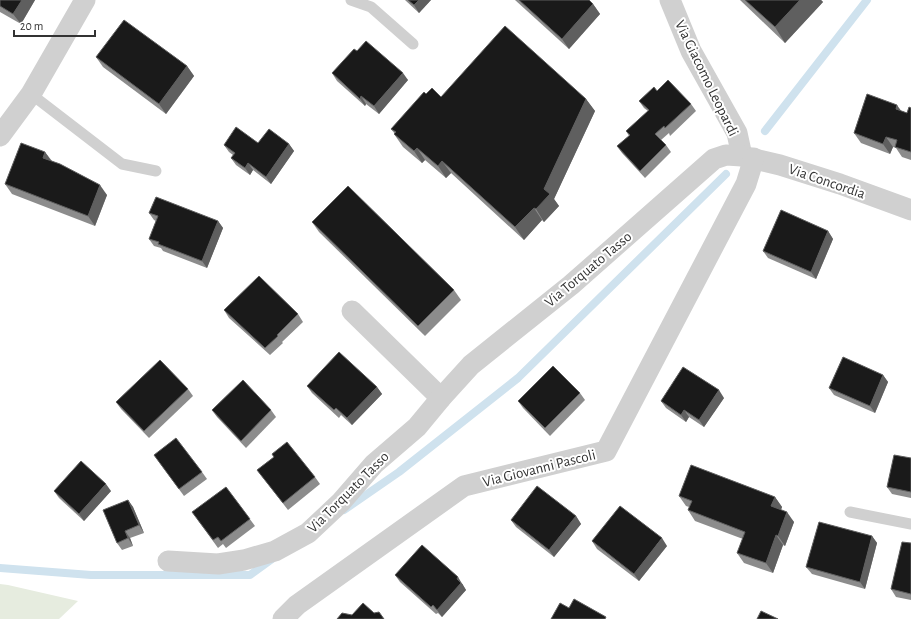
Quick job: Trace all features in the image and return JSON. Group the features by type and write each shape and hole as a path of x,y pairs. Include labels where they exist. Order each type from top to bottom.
{"street":[{"path":"0,136 31,94 85,0"},
{"name":"Via Giacomo Leopardi","path":"670,0 691,52 737,133 748,157"},
{"name":"Via Torquato Tasso","path":"168,561 218,564 244,560 267,554 308,533 345,498 374,464 417,427 471,365 571,285 714,159 726,155 748,157"},
{"name":"Via Concordia","path":"748,157 780,165 840,184 911,210"},
{"name":"Via Giovanni Pascoli","path":"283,619 297,605 464,486 606,451 746,184 748,157"},
{"path":"352,311 441,398"}],"lane":[{"path":"350,0 371,7 413,44"},
{"path":"31,94 122,164 156,171"},
{"path":"850,512 911,524"}],"shaded area":[{"path":"0,584 78,601 59,619 0,619"}],"building":[{"path":"0,0 22,0 13,14 0,6"},
{"path":"408,0 419,0 414,5"},
{"path":"519,0 589,0 593,4 562,39"},
{"path":"745,0 800,0 775,27"},
{"path":"124,20 187,66 159,104 96,57"},
{"path":"505,26 586,99 544,189 550,194 536,209 534,208 515,227 442,161 438,166 417,148 414,151 394,134 396,132 391,129 424,92 426,94 432,88 441,97"},
{"path":"366,41 403,73 374,106 361,96 360,99 332,73 354,49 357,51"},
{"path":"668,80 691,104 665,128 664,126 655,134 666,145 640,171 617,146 630,135 626,131 649,110 639,101 654,87 657,91"},
{"path":"867,94 897,105 896,109 907,113 909,107 911,108 911,152 895,147 897,140 886,137 883,144 854,133"},
{"path":"236,127 258,143 269,129 289,144 266,177 248,163 245,168 231,158 235,153 224,145"},
{"path":"21,143 45,152 43,158 60,164 100,185 88,216 5,184"},
{"path":"348,186 454,290 418,326 312,222"},
{"path":"156,197 218,221 202,261 149,239 158,216 149,213"},
{"path":"781,210 828,231 811,272 763,251"},
{"path":"259,276 298,314 265,348 224,310"},
{"path":"339,352 377,387 347,418 336,408 334,410 307,386"},
{"path":"843,357 883,375 870,406 829,388"},
{"path":"160,360 188,389 144,431 116,402"},
{"path":"553,366 580,393 545,428 518,401"},
{"path":"683,367 719,390 699,420 684,410 681,415 661,401"},
{"path":"243,380 271,410 241,441 212,410"},
{"path":"176,438 202,472 179,489 154,455"},
{"path":"287,442 315,477 283,503 257,470 274,457 272,454"},
{"path":"894,455 911,458 911,492 887,487"},
{"path":"81,461 106,484 79,514 54,491"},
{"path":"691,465 775,497 771,506 787,512 778,536 776,535 766,563 737,553 745,532 688,510 692,501 679,496"},
{"path":"537,486 576,516 549,550 511,520"},
{"path":"226,487 250,519 221,541 218,537 213,540 192,512"},
{"path":"128,500 139,525 125,531 128,538 117,543 103,510"},
{"path":"620,506 662,538 634,574 592,541"},
{"path":"819,522 872,536 860,582 806,567"},
{"path":"902,542 911,543 911,594 891,589"},
{"path":"422,545 458,577 457,579 461,583 437,610 433,605 431,607 395,575"},
{"path":"574,599 606,617 605,619 551,619 560,603 569,608"},
{"path":"363,603 374,613 379,612 384,619 337,619 342,613 352,615"},
{"path":"761,611 778,619 757,619"}],"waterway":[{"path":"765,131 867,0"},
{"path":"344,510 399,472 518,378 726,174"},
{"path":"0,568 91,575 250,575 272,559"}]}
